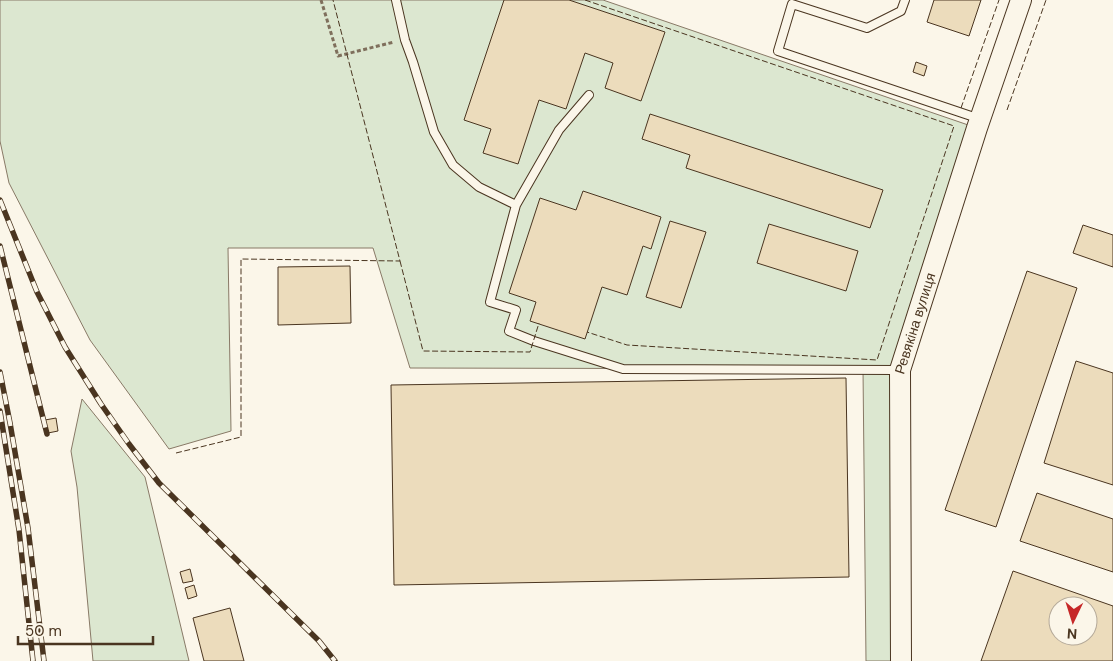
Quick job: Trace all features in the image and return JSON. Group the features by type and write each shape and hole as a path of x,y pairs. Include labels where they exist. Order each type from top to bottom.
{"street":[{"name":"Ревякіна вулиця","path":"901,661 900,370 980,119 1021,0"}],"lane":[{"path":"396,0 404,40 413,62 434,132 453,165 480,187 516,205"},
{"path":"905,0 901,11 867,28 792,4 778,51 980,119"},
{"path":"590,95 559,130 516,205 490,302 516,310 509,331 534,341 623,368 900,370"}],"path":[{"path":"321,0 338,56 404,40"}],"green space":[{"path":"0,0 603,0 977,128 900,370 901,661 866,661 863,369 410,368 373,248 228,248 231,431 169,449 90,340 9,183 0,141"},
{"path":"82,399 145,477 189,661 93,661 77,487 71,451"}],"building":[{"path":"504,0 569,0 665,32 641,101 605,88 613,63 585,53 566,109 539,100 518,164 483,153 491,129 464,120"},
{"path":"934,0 981,0 969,36 927,22"},
{"path":"916,62 927,66 924,76 913,72"},
{"path":"650,114 883,190 870,228 686,168 690,155 642,139"},
{"path":"583,191 661,217 651,249 643,246 627,295 602,287 585,339 530,321 536,302 509,293 540,198 576,210"},
{"path":"670,221 706,232 681,308 646,297"},
{"path":"769,224 858,251 846,291 757,263"},
{"path":"1083,225 1113,235 1113,267 1073,253"},
{"path":"350,266 351,323 278,325 278,267"},
{"path":"1027,271 1077,288 996,527 945,510"},
{"path":"1076,361 1113,373 1113,485 1044,463"},
{"path":"846,378 849,577 394,585 391,385"},
{"path":"56,418 58,431 48,433 45,420"},
{"path":"1037,493 1113,519 1113,572 1020,541"},
{"path":"190,569 193,581 183,583 180,572"},
{"path":"1013,571 1084,596 1048,596 1048,646 1098,646 1098,601 1113,606 1113,661 981,661"},
{"path":"194,585 197,596 188,599 185,588"},
{"path":"230,608 244,661 204,661 193,618"}],"railway":[{"path":"0,200 37,292 65,347 129,444 159,483 319,641 335,661"},
{"path":"0,246 47,434"},
{"path":"0,372 28,528 44,661"},
{"path":"0,411 19,530 33,661"}],"fence":[{"path":"176,453 241,437 241,259 400,261 333,0"},
{"path":"585,0 954,126 877,360 627,345 587,332"},
{"path":"961,108 999,0"},
{"path":"1007,110 1046,0"},
{"path":"400,261 423,351 530,352 539,323"}]}
